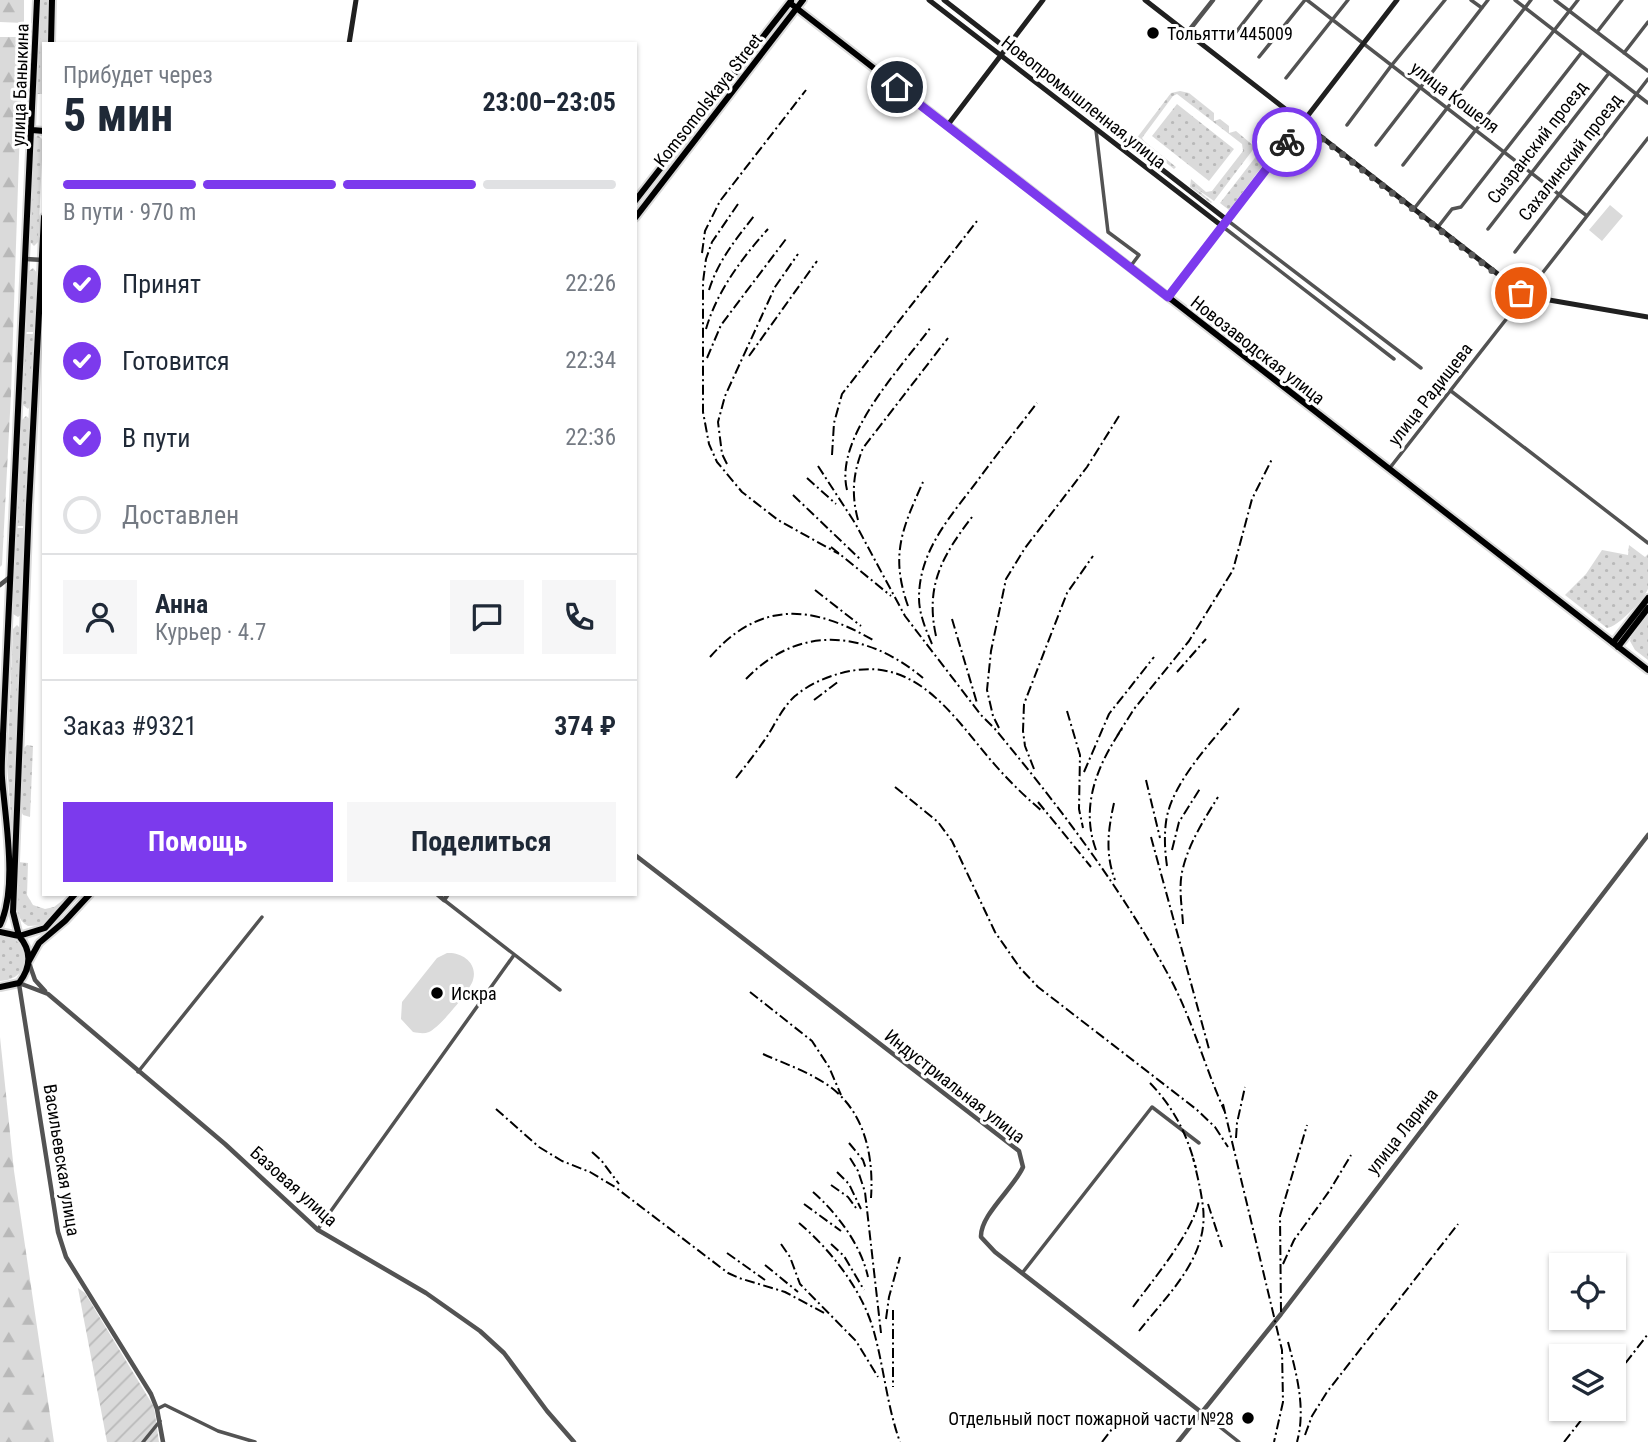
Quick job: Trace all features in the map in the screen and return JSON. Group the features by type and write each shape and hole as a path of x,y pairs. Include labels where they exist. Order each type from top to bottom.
{"main road":[{"name":"улица Баныкина","path":"0,925 5,914 7,896 7,828 2,776 37,0"},
{"name":"улица Баныкина","path":"51,42 52,0"},
{"path":"349,42 356,0"},
{"name":"Komsomolskaya Street","path":"637,215 803,0"},
{"name":"Новопромышленная улица","path":"929,0 1222,226"},
{"name":"Новопромышленная улица","path":"944,0 1227,220"},
{"path":"947,126 1043,0"},
{"path":"1145,0 1526,296 1648,317"},
{"path":"1168,297 1397,0"},
{"name":"Komsomolskaya Street","path":"637,198 789,1"},
{"name":"Новозаводская улица","path":"789,1 1648,670"},
{"path":"713,101 721,107"},
{"path":"32,130 42,131"},
{"path":"666,162 674,168"},
{"path":"29,961 13,912 42,277"},
{"path":"18,412 34,413"},
{"path":"1628,629 1648,598"},
{"path":"1615,645 1648,608"},
{"path":"8,622 25,623"},
{"path":"7,828 12,832 17,828"},
{"path":"0,932 19,936 45,928 73,896"},
{"path":"0,987 19,983 39,943 88,896"},
{"path":"58,915 65,921"}],"street":[{"path":"1187,33 1213,0"},
{"path":"1233,36 1261,0"},
{"path":"1259,57 1306,0"},
{"name":"улица Кошеля","path":"1306,0 1587,216"},
{"path":"1286,78 1348,0"},
{"path":"1347,125 1391,66 1446,0"},
{"path":"1471,0 1482,8"},
{"path":"1376,145 1488,0"},
{"path":"1516,0 1648,103"},
{"path":"1402,165 1531,0"},
{"path":"1555,0 1648,71"},
{"path":"1413,210 1578,0"},
{"path":"1597,32 1622,0"},
{"path":"1624,53 1648,22"},
{"path":"1437,228 1452,209 1461,207 1582,52"},
{"name":"Сызранский проезд","path":"1488,229 1609,73"},
{"name":"Сахалинский проезд","path":"1514,252 1648,79"},
{"path":"1096,129 1108,232 1139,255 1130,267"},
{"name":"улица Радищева","path":"1389,469 1648,138"},
{"path":"1227,220 1421,368"},
{"path":"1222,226 1394,359"},
{"path":"26,258 42,260"},
{"path":"1451,391 1648,543"},
{"path":"0,585 10,577"},
{"name":"улица Ларина","path":"1178,1442 1281,1314 1648,835"},
{"name":"Индустриальная улица","path":"637,857 1019,1152 1023,1167 1019,1176 981,1230 981,1237 986,1244 1240,1442"},
{"path":"439,896 561,990"},
{"path":"444,900 447,896"},
{"path":"138,1072 262,918"},
{"path":"318,1230 514,955"},
{"path":"29,961 35,980 48,995"},
{"name":"Базовая улица","path":"19,983 48,995 225,1144 318,1230 426,1293 480,1331 504,1353 547,1411 575,1442"},
{"name":"Васильевская улица","path":"19,983 53,1209 66,1257 140,1375 157,1409 163,1442"},
{"path":"1023,1272 1152,1107 1199,1143"},
{"path":"157,1409 165,1405 218,1432 255,1442"},
{"path":"143,1442 160,1421"}],"green space":[{"path":"0,0 24,0 24,23 0,22"},
{"path":"40,0 49,0 47,42 42,42 42,94 36,94"},
{"path":"0,37 23,37 11,394 0,567"},
{"path":"1171,93 1189,93 1214,113 1214,121 1220,119 1229,126 1229,133 1236,131 1255,147 1214,201 1194,187 1211,203 1190,187 1191,179 1206,192 1212,191 1243,151 1242,144 1177,94 1142,138 1176,167 1174,169 1136,139"},
{"path":"1177,104 1234,149 1209,181 1152,136"},
{"path":"38,135 42,139 42,160 38,242 34,246 30,242 34,138"},
{"path":"1261,150 1270,156 1229,210 1220,203"},
{"path":"1610,205 1623,216 1602,241 1589,230"},
{"path":"33,268 37,273 35,332 26,332 28,272"},
{"path":"26,334 35,334 31,405 28,409 23,405"},
{"path":"26,416 31,420 26,526 17,526 22,420"},
{"path":"17,528 26,528 22,614 18,617 13,614"},
{"path":"1629,545 1645,557 1648,554 1648,589 1630,612 1607,628 1565,595 1586,574 1602,550 1628,555"},
{"path":"1646,615 1648,660 1635,650 1630,641"},
{"path":"17,625 22,630 12,830 7,765 13,629"},
{"path":"27,745 33,746 30,817 23,815 21,811 23,749"},
{"path":"18,862 28,863 27,895 33,905 45,909 54,907 69,896 44,925 28,926 18,914"},
{"path":"0,934 19,943 25,959 19,974 0,981"},
{"name":"Искра","path":"447,953 458,954 471,964 474,974 471,985 447,1017 434,1029 425,1033 413,1032 401,1019 402,1002 437,958"},
{"path":"0,1037 14,1171 54,1442 0,1442"},
{"path":"78,1288 85,1293 154,1407 159,1442 107,1442"}],"railway":[{"path":"702,253 705,231 720,201 806,90"},
{"path":"738,204 712,242 706,259 703,282 703,412 709,444 717,462 742,492 778,520 839,554"},
{"path":"709,290 722,260 754,216"},
{"path":"832,455 834,423 842,394 977,221"},
{"path":"706,329 731,276 768,229"},
{"path":"707,358 721,325 786,239"},
{"path":"727,464 722,454 718,422 725,396 775,287 798,254"},
{"path":"749,356 817,261"},
{"path":"847,490 846,469 850,448 860,426 888,383 931,327"},
{"path":"858,520 854,484 863,448 948,338"},
{"path":"932,644 919,604 924,564 938,534 1037,403"},
{"path":"999,728 993,716 987,690 991,651 1006,579 1025,548 1087,467 1119,416"},
{"path":"1117,736 1134,709 1189,641 1233,570 1252,499 1272,459"},
{"path":"818,466 855,523 905,616 981,715 1066,818 1131,912 1178,994 1225,1112"},
{"path":"807,478 836,504"},
{"path":"908,606 899,557 904,528 923,482"},
{"path":"793,495 861,560"},
{"path":"936,636 933,602 939,572 952,545 972,517"},
{"path":"831,547 891,596"},
{"path":"1034,769 1025,746 1024,704 1067,593 1093,556"},
{"path":"815,590 861,626"},
{"path":"710,657 729,638 748,625 767,617 787,614 829,620 873,640"},
{"path":"952,619 977,703"},
{"path":"1177,672 1206,639"},
{"path":"746,679 767,661 789,649 811,642 834,640 879,650 902,662 923,678"},
{"path":"1084,772 1109,714 1154,657"},
{"path":"736,778 787,705 800,692 838,674 864,669 887,671 907,678 942,704 1001,772 1042,811"},
{"path":"814,700 839,681"},
{"path":"1167,866 1166,822 1176,792 1195,762 1239,708"},
{"path":"1067,711 1080,755 1079,809 1083,828"},
{"path":"1096,850 1090,818 1094,787 1105,757 1122,729"},
{"path":"1146,780 1160,838"},
{"path":"895,787 938,822 952,841 995,932 1020,968 1038,987 1196,1109 1215,1127 1228,1147"},
{"path":"1172,850 1179,822 1201,787"},
{"path":"1183,924 1183,868 1193,840 1218,797"},
{"path":"1038,802 1091,867"},
{"path":"1114,803 1108,842 1115,880"},
{"path":"1151,837 1209,1049"},
{"path":"750,992 812,1041 829,1067 841,1095"},
{"path":"763,1054 823,1082 848,1104 857,1118 868,1149 871,1198"},
{"path":"1150,1083 1179,1122 1196,1168"},
{"path":"1236,1138 1245,1087"},
{"path":"1223,1104 1282,1350 1283,1402 1274,1442"},
{"path":"496,1109 539,1147 615,1187 728,1273 785,1292 826,1314"},
{"path":"1281,1312 1280,1216 1307,1125"},
{"path":"849,1143 863,1160 866,1169"},
{"path":"592,1152 619,1184"},
{"path":"1283,1264 1294,1240 1351,1155"},
{"path":"850,1158 865,1192 881,1333"},
{"path":"1139,1331 1174,1289 1200,1242 1203,1207 1193,1158"},
{"path":"837,1172 849,1184 861,1209"},
{"path":"831,1185 848,1197 856,1208"},
{"path":"813,1192 847,1230 860,1253 868,1277"},
{"path":"1133,1307 1181,1241 1199,1200"},
{"path":"804,1204 841,1231"},
{"path":"1208,1204 1222,1247"},
{"path":"799,1223 834,1259 862,1301 874,1332 900,1442"},
{"path":"1305,1435 1312,1416 1327,1392 1458,1224"},
{"path":"781,1244 790,1257 800,1284 856,1341 878,1377"},
{"path":"831,1244 844,1256 864,1290"},
{"path":"727,1253 765,1280"},
{"path":"886,1319 900,1257"},
{"path":"765,1265 798,1292"},
{"path":"893,1310 893,1387"},
{"path":"1626,1362 1648,1334"},
{"path":"1288,1342 1300,1405 1297,1442"},
{"path":"1564,1442 1581,1421"},
{"path":"1102,1442 1112,1429"}],"way so far":[{"path":"1287,142 1302,123 1521,293"}],"place":[{"name":"Тольятти 445009","path":"1153,33"},
{"name":"Искра","path":"437,993"},
{"name":"Отдельный пост пожарной части №28","path":"1248,1418"}],"route":[{"path":"897,87 1168,297 1287,142"}]}
